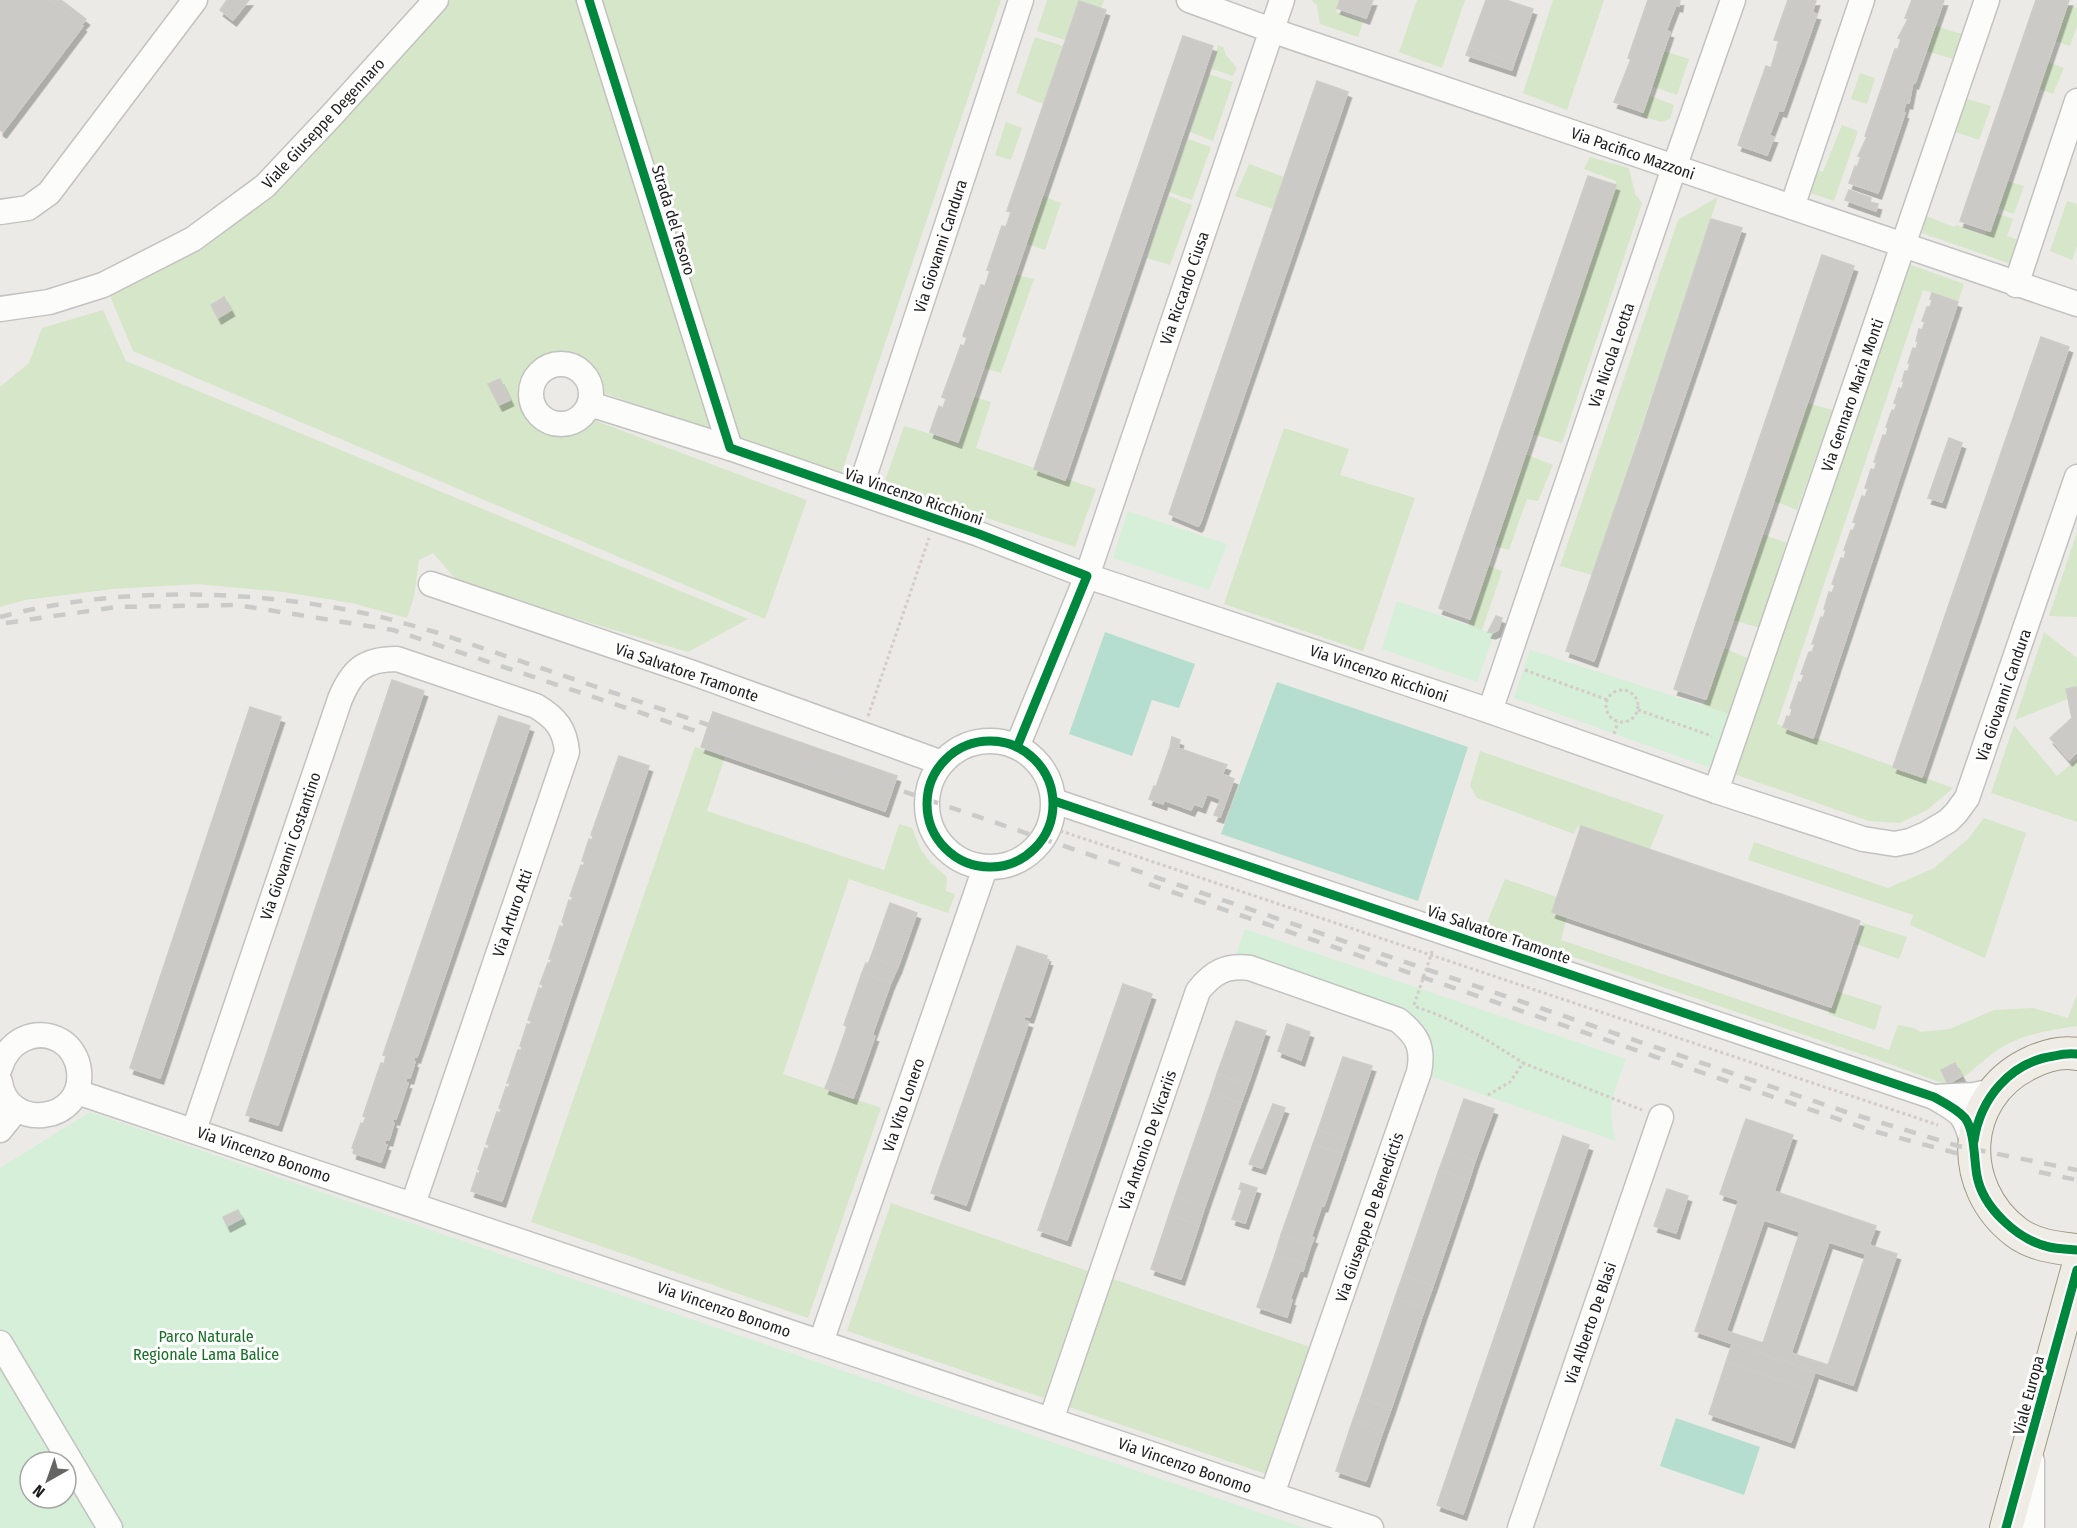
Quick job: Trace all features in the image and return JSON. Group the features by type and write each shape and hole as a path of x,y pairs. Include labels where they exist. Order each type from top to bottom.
{"main road":[{"path":"2077,1054 2042,1057 2015,1071 1993,1091 1983,1108 1972,1141 1977,1179 1992,1209 2017,1233 2048,1247 2077,1250"},
{"name":"Viale Europa","path":"2006,1528 2077,1270"}],"street":[{"path":"0,212 28,208 49,193 195,0"},
{"name":"Viale Giuseppe Degennaro","path":"0,309 49,302 103,285 193,239 265,186 332,116 435,0"},
{"name":"Strada del Tesoro","path":"589,0 730,448"},
{"name":"Via Giovanni Candura","path":"859,492 1021,0"},
{"name":"Via Pacifico Mazzoni","path":"1189,0 1674,168 2077,304"},
{"name":"Via Riccardo Ciusa","path":"1017,747 1087,576 1282,0"},
{"name":"Via Nicola Leotta","path":"1490,711 1733,0"},
{"path":"1792,207 1862,0"},
{"name":"Via Gennaro Maria Monti","path":"1716,791 1988,0"},
{"path":"2016,285 2077,101"},
{"name":"Via Vincenzo Ricchioni","path":"590,404 859,492 1087,576 1863,839"},
{"name":"Via Giovanni Candura","path":"1863,839 1895,844 1910,841 1947,821 1967,798 2077,477"},
{"name":"Via Salvatore Tramonte","path":"431,584 693,673 942,763"},
{"name":"Via Giovanni Costantino","path":"194,1130 347,683 358,669 381,659 396,659 462,681"},
{"name":"Via Arturo Atti","path":"413,1204 567,752 566,739 561,726 551,715 536,706 462,681"},
{"path":"997,741 1017,747 1031,756 1043,769 1050,784 1054,801 1052,819 1045,836 1034,851 1019,861 1001,867 985,868 964,862 948,851 935,836 928,818 927,798 932,779 942,763 958,750 977,742 997,741"},
{"name":"Via Salvatore Tramonte","path":"1054,801 1934,1097"},
{"name":"Via Vito Lonero","path":"821,1342 985,868"},
{"name":"Via Antonio De Vicariis","path":"1051,1420 1198,991 1209,978 1222,969 1236,966 1250,968 1323,994"},
{"name":"Via Giuseppe De Benedictis","path":"1272,1494 1422,1058 1419,1044 1410,1030 1398,1020 1323,994"},
{"path":"0,1068 2,1059 10,1047 22,1039 35,1035 49,1036 62,1042 72,1052 79,1064 80,1078 77,1092 62,1110 51,1115 39,1116 17,1109 7,1099 0,1082"},
{"path":"1934,1097 1974,1095 1993,1091"},
{"name":"Via Vincenzo Bonomo","path":"77,1092 1371,1528"},
{"path":"1934,1097 1966,1119 1972,1141"},
{"path":"0,1130 17,1109"},
{"name":"Via Alberto De Blasi","path":"1520,1528 1660,1117"},
{"path":"0,1343 110,1528"},
{"path":"2032,1439 2032,1528"}],"path":[{"path":"862,734 936,519"},
{"path":"1506,663 1608,700"},
{"path":"1618,690 1628,691 1635,696 1638,710 1631,720 1618,722 1608,713 1608,700 1618,690"},
{"path":"1638,710 1734,743"},
{"path":"1049,826 1972,1141"},
{"path":"1431,955 1413,1006 1457,1023 1523,1063 1660,1117"},
{"path":"1488,1095 1510,1082 1523,1063"}],"green space":[{"path":"451,0 581,0 715,426 712,430 598,391 590,368 570,356 550,355 532,365 523,380 522,403 534,425 564,436 591,419 807,500 765,619 133,351 110,296 304,165"},
{"path":"596,0 1001,0 841,474 736,437"},
{"path":"1047,0 1104,0 1101,8 1079,1 1065,40 1037,31"},
{"path":"1311,0 1340,0 1336,12 1363,22 1358,37 1320,24 1317,5"},
{"path":"1417,0 1465,0 1442,68 1399,52"},
{"path":"1553,0 1604,0 1567,110 1523,93"},
{"path":"2067,5 2077,8 2077,26 2070,46 2055,41"},
{"path":"1935,26 1962,34 1953,59 1926,51"},
{"path":"1035,37 1063,46 1043,104 1016,93"},
{"path":"1218,45 1223,47 1226,55 1237,68 1233,76 1212,69"},
{"path":"1664,51 1689,59 1677,95 1651,86"},
{"path":"2048,62 2064,68 2053,94 2039,89"},
{"path":"1860,73 1875,78 1867,104 1851,99"},
{"path":"1209,74 1233,82 1213,141 1190,132"},
{"path":"1648,95 1674,105 1670,119 1661,122 1641,116"},
{"path":"1967,99 1991,106 1979,140 1955,132"},
{"path":"1006,122 1022,128 1011,160 995,155"},
{"path":"1842,125 1858,131 1834,201 1808,192 1815,169 1823,172"},
{"path":"1188,139 1211,147 1192,200 1169,192"},
{"path":"1590,157 1629,168 1635,194 1642,203 1562,443 1532,434 1616,185 1616,181 1584,169"},
{"path":"1249,164 1284,177 1273,209 1235,196"},
{"path":"2007,181 2024,186 2014,214 1998,208"},
{"path":"1043,196 1061,203 1045,250 1027,244"},
{"path":"1169,196 1192,205 1170,265 1147,258"},
{"path":"1718,197 1592,575 1560,566 1678,220"},
{"path":"2067,201 2077,204 2077,246 2072,260 2050,251"},
{"path":"1996,213 2013,219 2007,236 2019,240 2011,264 1922,233 1926,216 1954,227 1956,225 1985,235 1987,230 1990,231"},
{"path":"1906,263 1964,284 1958,302 1923,290 1777,724 1953,788 1927,810 1900,823 1869,821 1734,774"},
{"path":"1016,275 1034,279 1001,373 984,368"},
{"path":"103,310 126,361 748,619 688,652 460,584 433,553 419,560 414,597 407,618 352,603 283,592 197,584 113,589 25,600 0,607 0,387 29,363 42,328"},
{"path":"974,397 991,402 976,448 1096,489 1075,547 884,484 904,426 958,442"},
{"path":"1807,403 1833,410 1797,510 1774,501"},
{"path":"1284,428 1349,449 1340,475 1415,498 1363,651 1224,604"},
{"path":"1525,454 1553,465 1538,501 1527,499 1509,550 1495,546"},
{"path":"1128,511 1227,544 1209,590 1113,558"},
{"path":"2077,532 2077,617 2049,616"},
{"path":"1762,534 1787,543 1760,628 1733,620"},
{"path":"1488,566 1502,571 1482,630 1468,626"},
{"path":"1397,601 1494,634 1477,682 1382,649"},
{"path":"1105,632 1195,664 1179,708 1152,700 1132,756 1069,734"},
{"path":"2044,632 2077,658 2077,687 2066,689 2068,699 2015,720"},
{"path":"1724,648 1747,658 1729,714 1703,706"},
{"path":"1530,650 1729,714 1711,768 1514,698"},
{"path":"1277,682 1468,747 1418,901 1221,834"},
{"path":"2014,725 2057,776 2077,759 2077,822 1991,793"},
{"path":"695,747 725,757 707,811 884,870 899,824 912,828 921,850 931,863 947,877 946,891 955,894 948,913 849,879 783,1074 881,1108 808,1318 531,1222"},
{"path":"1480,751 1664,815 1650,849 1578,826 1574,834 1477,798 1470,786"},
{"path":"1984,818 2026,833 1985,958 1910,925 1913,915 1748,860 1754,842 1888,888 1934,868 1968,839"},
{"path":"1505,879 1557,897 1552,912 1567,917 1561,940 1889,1050 1898,1025 1914,1028 1920,1032 1950,1029 1994,1010 2033,1008 2068,1018 2077,994 2077,1026 2040,1032 2014,1041 1998,1049 1950,1086 1485,927"},
{"path":"1863,923 1907,937 1899,959 1856,944"},
{"path":"1245,929 1626,1059 1613,1099 1612,1118 1616,1141 1432,1077 1433,1058 1430,1040 1427,1031 1415,1017 1407,1012 1235,957"},
{"path":"1836,991 1882,1006 1875,1030 1828,1014"},
{"name":"Parco Naturale Regionale Lama Balice","path":"90,1112 1305,1528 0,1528 0,1168"},
{"path":"891,1203 1088,1271 1044,1398 847,1331"},
{"path":"1113,1279 1310,1347 1266,1474 1069,1407"},
{"path":"1676,1418 1760,1447 1744,1495 1660,1466"}],"building":[{"path":"0,0 48,0 83,26 3,132 0,130"},
{"path":"48,0 61,0 86,19 81,25"},
{"path":"227,0 249,0 233,20 220,10"},
{"path":"1340,0 1373,0 1366,18 1337,8"},
{"path":"1486,0 1506,0 1533,9 1514,63 1469,47"},
{"path":"1648,0 1680,0 1666,31 1670,32 1643,112 1614,102 1631,59 1628,58"},
{"path":"1788,0 1816,0 1812,13 1817,14 1783,111 1779,110 1769,136 1774,137 1767,155 1738,145 1766,66 1771,68 1779,41 1774,40"},
{"path":"1912,0 1944,0 1915,83 1913,82 1909,103 1906,102 1903,112 1905,113 1878,193 1849,183 1861,157 1858,156 1867,137 1865,136 1895,49 1898,49 1901,39 1898,38 1908,19 1905,18"},
{"path":"2036,0 2069,0 1990,231 1960,221"},
{"path":"1079,1 1106,10 958,442 930,432 939,406 943,408 946,399 942,397 961,345 964,346 967,338 963,336 981,285 985,286 990,271 987,270 1002,226 1006,227 1011,212 1007,211"},
{"path":"1183,36 1213,46 1065,480 1034,469"},
{"path":"1469,47 1514,63 1512,70 1466,55"},
{"path":"1317,81 1348,92 1198,526 1169,514"},
{"path":"1588,176 1616,185 1470,619 1439,608"},
{"path":"1849,190 1871,198 1870,202 1878,204 1876,211 1845,200"},
{"path":"1711,219 1742,228 1594,661 1566,651"},
{"path":"1822,255 1854,266 1706,699 1674,689"},
{"path":"1932,293 1958,302 1813,738 1783,727 1787,716 1790,717 1792,709 1790,708 1799,682 1801,683 1804,675 1801,674 1809,652 1812,652 1815,644 1812,644 1821,617 1823,618 1826,610 1824,609 1829,592 1832,593 1835,585 1832,584 1841,558 1844,559 1846,551 1844,550 1856,523 1853,522 1862,496 1865,497 1868,489 1865,488 1871,469 1874,470 1877,462 1874,462 1883,435 1886,436 1888,428 1886,427 1892,410 1894,411 1897,404 1894,403 1899,388 1902,389 1904,381 1902,381 1905,371 1908,371 1913,348 1916,349 1919,329 1922,330 1925,322 1922,321 1927,307 1930,307"},
{"path":"224,297 231,310 218,318 211,305"},
{"path":"2041,337 2069,347 1922,777 1893,767"},
{"path":"500,379 510,400 499,405 488,384"},
{"path":"1949,438 1962,443 1942,502 1928,498"},
{"path":"1496,616 1502,618 1498,630 1488,632"},
{"path":"392,680 424,691 278,1125 246,1115"},
{"path":"2077,687 2077,752 2069,760 2050,738 2072,718 2066,689"},
{"path":"250,707 281,717 160,1078 130,1068"},
{"path":"713,712 897,776 885,811 701,747"},
{"path":"499,716 530,726 417,1057 415,1056 413,1061 415,1062 410,1078 407,1077 405,1083 408,1083 396,1119 393,1118 392,1123 394,1123 389,1140 386,1139 384,1144 387,1145 381,1162 353,1153 352,1148 361,1123 363,1124 366,1117 363,1116 381,1063 384,1064 386,1056 383,1055"},
{"path":"1172,737 1180,740 1178,748 1227,765 1222,774 1234,779 1226,801 1207,794 1202,807 1194,804 1191,810 1164,800 1163,804 1149,799 1154,786 1156,787"},
{"path":"619,756 649,766 502,1201 471,1191 477,1173 479,1174 478,1169 485,1148 488,1149 489,1145 486,1144 497,1112 500,1113 499,1108 506,1087 509,1087 510,1083 507,1083 518,1050 521,1050 520,1046 527,1024 530,1025 531,1021 528,1020 539,988 542,989 543,985 540,984 548,963 552,960 549,959 560,926 563,927 562,922 569,900 571,901 573,897 570,896 581,865 583,866 585,862 582,861 589,839 592,840 591,835"},
{"path":"1221,799 1226,801 1220,817 1214,815"},
{"path":"1581,826 1860,921 1831,1007 1552,912"},
{"path":"890,903 917,913 898,967 871,957"},
{"path":"1017,946 1047,956 1046,959 1049,960 1030,1017 1025,1016 1023,1020 1029,1022 966,1205 931,1193"},
{"path":"871,957 898,967 891,982 862,973"},
{"path":"862,973 891,982 856,1090 828,1081 847,1027 844,1025"},
{"path":"1123,984 1152,994 1067,1240 1038,1230"},
{"path":"1236,1021 1266,1031 1248,1084 1217,1074"},
{"path":"1287,1024 1310,1032 1301,1060 1278,1051"},
{"path":"1343,1057 1372,1066 1347,1139 1318,1130"},
{"path":"1955,1063 1962,1076 1948,1084 1941,1070"},
{"path":"1217,1074 1248,1084 1241,1103 1211,1093"},
{"path":"828,1081 856,1090 853,1098 825,1088"},
{"path":"1211,1093 1241,1103 1205,1206 1175,1197"},
{"path":"1464,1099 1494,1109 1475,1161 1446,1151"},
{"path":"1273,1104 1285,1108 1262,1168 1249,1164"},
{"path":"1746,1119 1793,1135 1774,1191 1876,1226 1869,1245 1897,1254 1853,1385 1695,1331 1739,1200 1720,1194","holes":["1764,1220 1800,1232 1763,1343 1726,1331","1829,1242 1866,1254 1828,1365 1791,1353"]},
{"path":"1318,1130 1347,1139 1342,1154 1313,1144"},
{"path":"1563,1136 1589,1145 1463,1514 1437,1505"},
{"path":"1313,1144 1342,1154 1311,1237 1314,1238 1311,1245 1281,1235"},
{"path":"1446,1151 1475,1161 1469,1180 1439,1170"},
{"path":"1439,1170 1469,1180 1433,1286 1403,1275"},
{"path":"1241,1183 1257,1188 1245,1223 1232,1219 1242,1190 1239,1189"},
{"path":"1667,1189 1688,1196 1676,1233 1654,1226"},
{"path":"1175,1197 1205,1206 1199,1225 1169,1215"},
{"path":"238,1210 242,1218 227,1226 223,1217"},
{"path":"1169,1215 1199,1225 1181,1279 1151,1269"},
{"path":"1281,1235 1311,1245 1305,1264 1275,1255"},
{"path":"1275,1255 1305,1264 1303,1271 1300,1270 1290,1299 1292,1300 1287,1317 1257,1307"},
{"path":"1403,1275 1433,1286 1425,1308 1395,1298"},
{"path":"1395,1298 1425,1308 1391,1409 1361,1398"},
{"path":"1732,1344 1815,1372 1809,1390 1726,1362"},
{"path":"1726,1362 1809,1390 1791,1442 1709,1414"},
{"path":"1361,1398 1391,1409 1383,1431 1353,1420"},
{"path":"1353,1420 1383,1431 1366,1481 1336,1471"}],"railway":[{"path":"0,617 90,600 184,594 277,600 323,606 394,620 1846,1112 1958,1146 2077,1170"},
{"path":"6,623 116,607 237,605 393,630 848,782"},
{"path":"1149,884 1873,1131 1986,1161"},
{"path":"2039,1172 2077,1180"}],"cycle path":[{"path":"589,0 730,448 979,534 1087,576 1017,747"},
{"path":"990,741 1014,746 1034,760 1048,780 1053,804 1048,828 1034,848 1014,862 990,867 966,862 946,848 932,828 927,804 932,780 946,760 966,746 990,741"},
{"path":"1054,801 1934,1097 1951,1106 1965,1118 1972,1138 1977,1176 1986,1200 1994,1211 2014,1230 2037,1243 2052,1248 2077,1250"},
{"path":"1974,1141 1977,1126 1990,1097 2011,1074 2038,1060 2063,1054 2077,1054"},
{"path":"2006,1528 2077,1270"}]}
